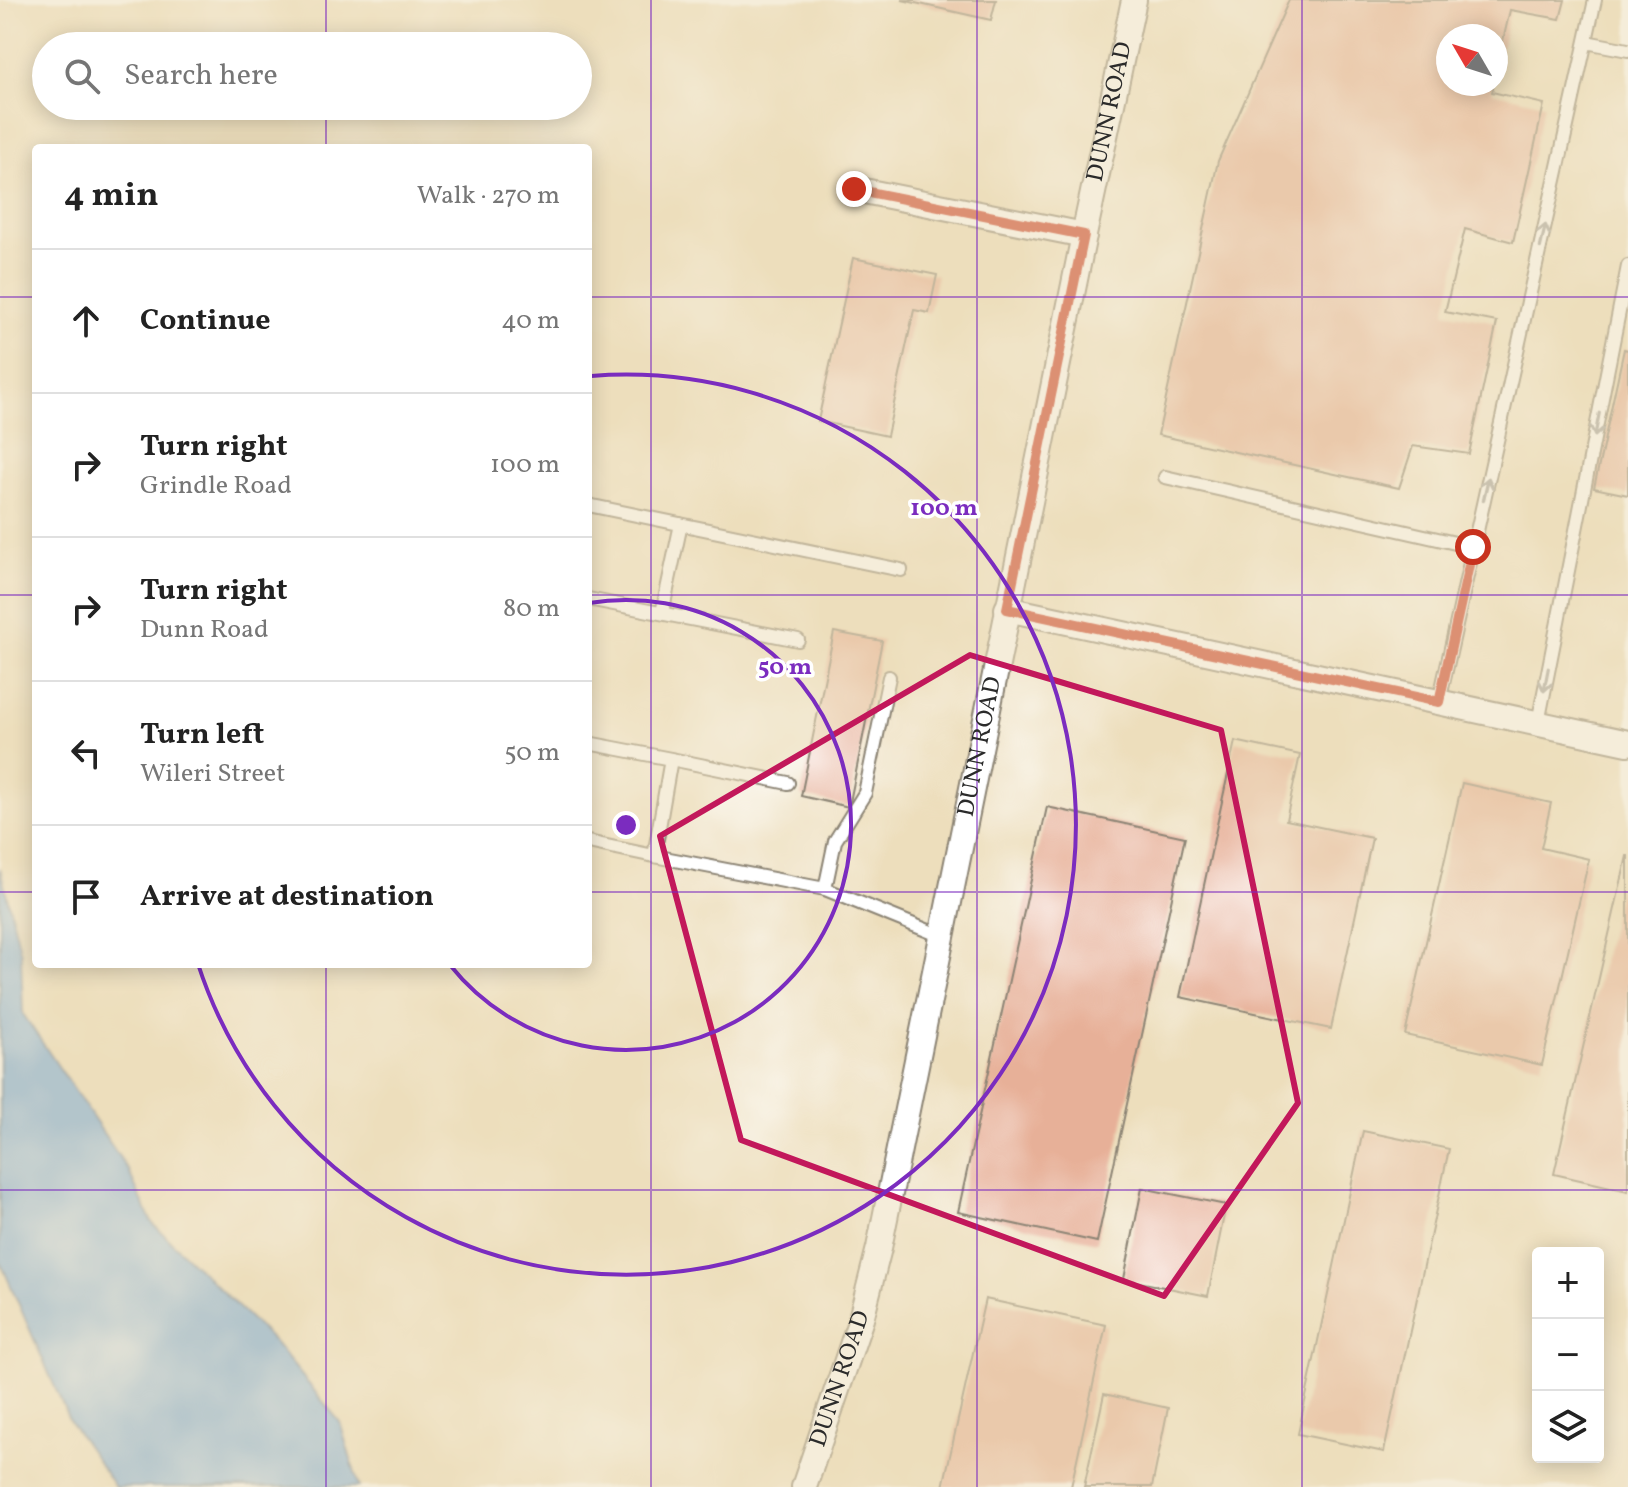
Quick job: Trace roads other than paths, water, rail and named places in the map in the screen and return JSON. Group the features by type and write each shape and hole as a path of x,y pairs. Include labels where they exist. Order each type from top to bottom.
{"street":[{"name":"DUNN ROAD","path":"804,1487 861,1319 879,1248 1007,609 1134,0"},
{"path":"854,189 1084,235"},
{"path":"1007,609 1628,743"}],"lane":[{"path":"1439,702 1595,0"},
{"path":"1586,42 1628,50"},
{"path":"1538,723 1628,266"},
{"path":"1165,477 1473,547"},
{"path":"592,506 901,570"},
{"path":"662,613 681,524"},
{"path":"592,600 798,640"},
{"path":"825,889 835,841 865,793 889,677"},
{"path":"592,744 788,783"},
{"path":"654,856 671,759"},
{"path":"592,843 825,889 941,936"}],"water":[{"path":"0,868 21,953 23,1014 128,1170 152,1223 274,1342 340,1422 359,1487 115,1487 70,1422 0,1261"}]}
